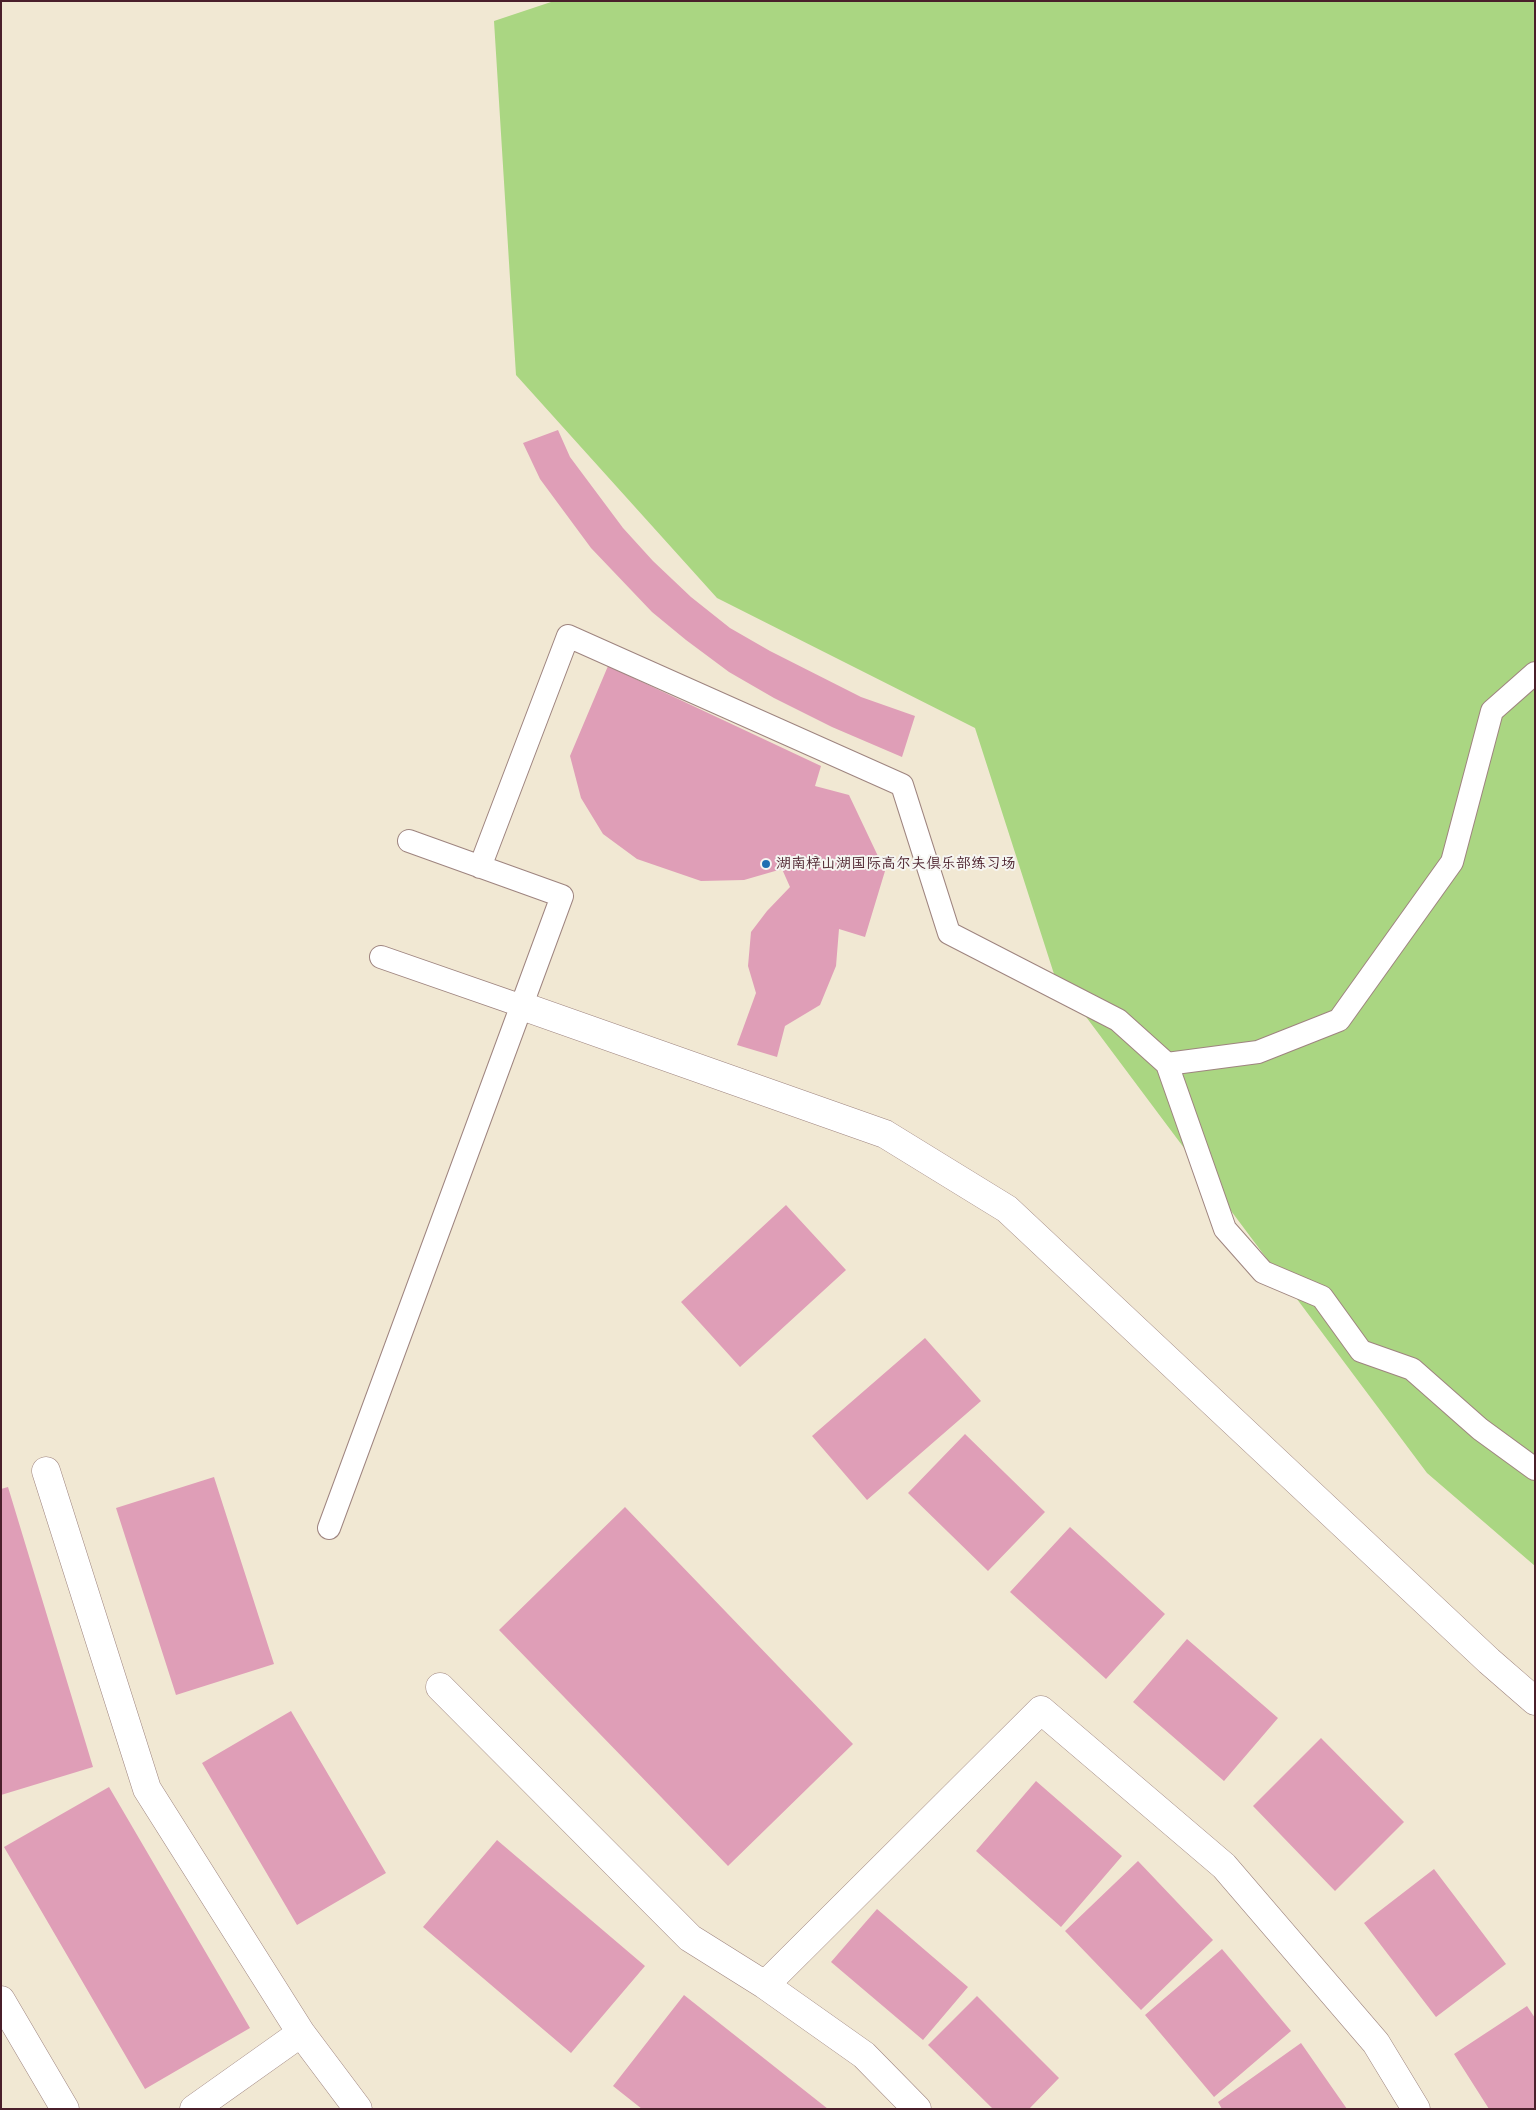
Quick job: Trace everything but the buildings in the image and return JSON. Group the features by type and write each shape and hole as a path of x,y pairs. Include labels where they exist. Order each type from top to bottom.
{"street":[{"path":"522,1006 884,1134 1007,1209 1460,1634 1535,1701"},
{"path":"46,1471 147,1789 301,2033 358,2109"},
{"path":"440,1687 690,1938 765,1985 864,2055 917,2109"},
{"path":"765,1985 1041,1710 1224,1866 1376,2043 1416,2109"},
{"path":"1,2000 65,2109"},
{"path":"194,2109 301,2033"}],"lane":[{"path":"480,867 568,636 902,785 949,933 1118,1020 1167,1064 1225,1229 1263,1272 1322,1297 1361,1350 1412,1369 1480,1429 1535,1469"},
{"path":"1167,1064 1258,1052 1339,1020 1452,862 1492,710 1535,673"},
{"path":"329,1528 562,896 408,841"},
{"path":"381,958 522,1006"}],"green space":[{"path":"554,1 1535,1 1535,1566 1427,1473 1054,974 975,728 717,598 516,375 494,21"}],"place":[{"name":"湖南梓山湖国际高尔夫俱乐部练习场","path":"766,864"}]}
